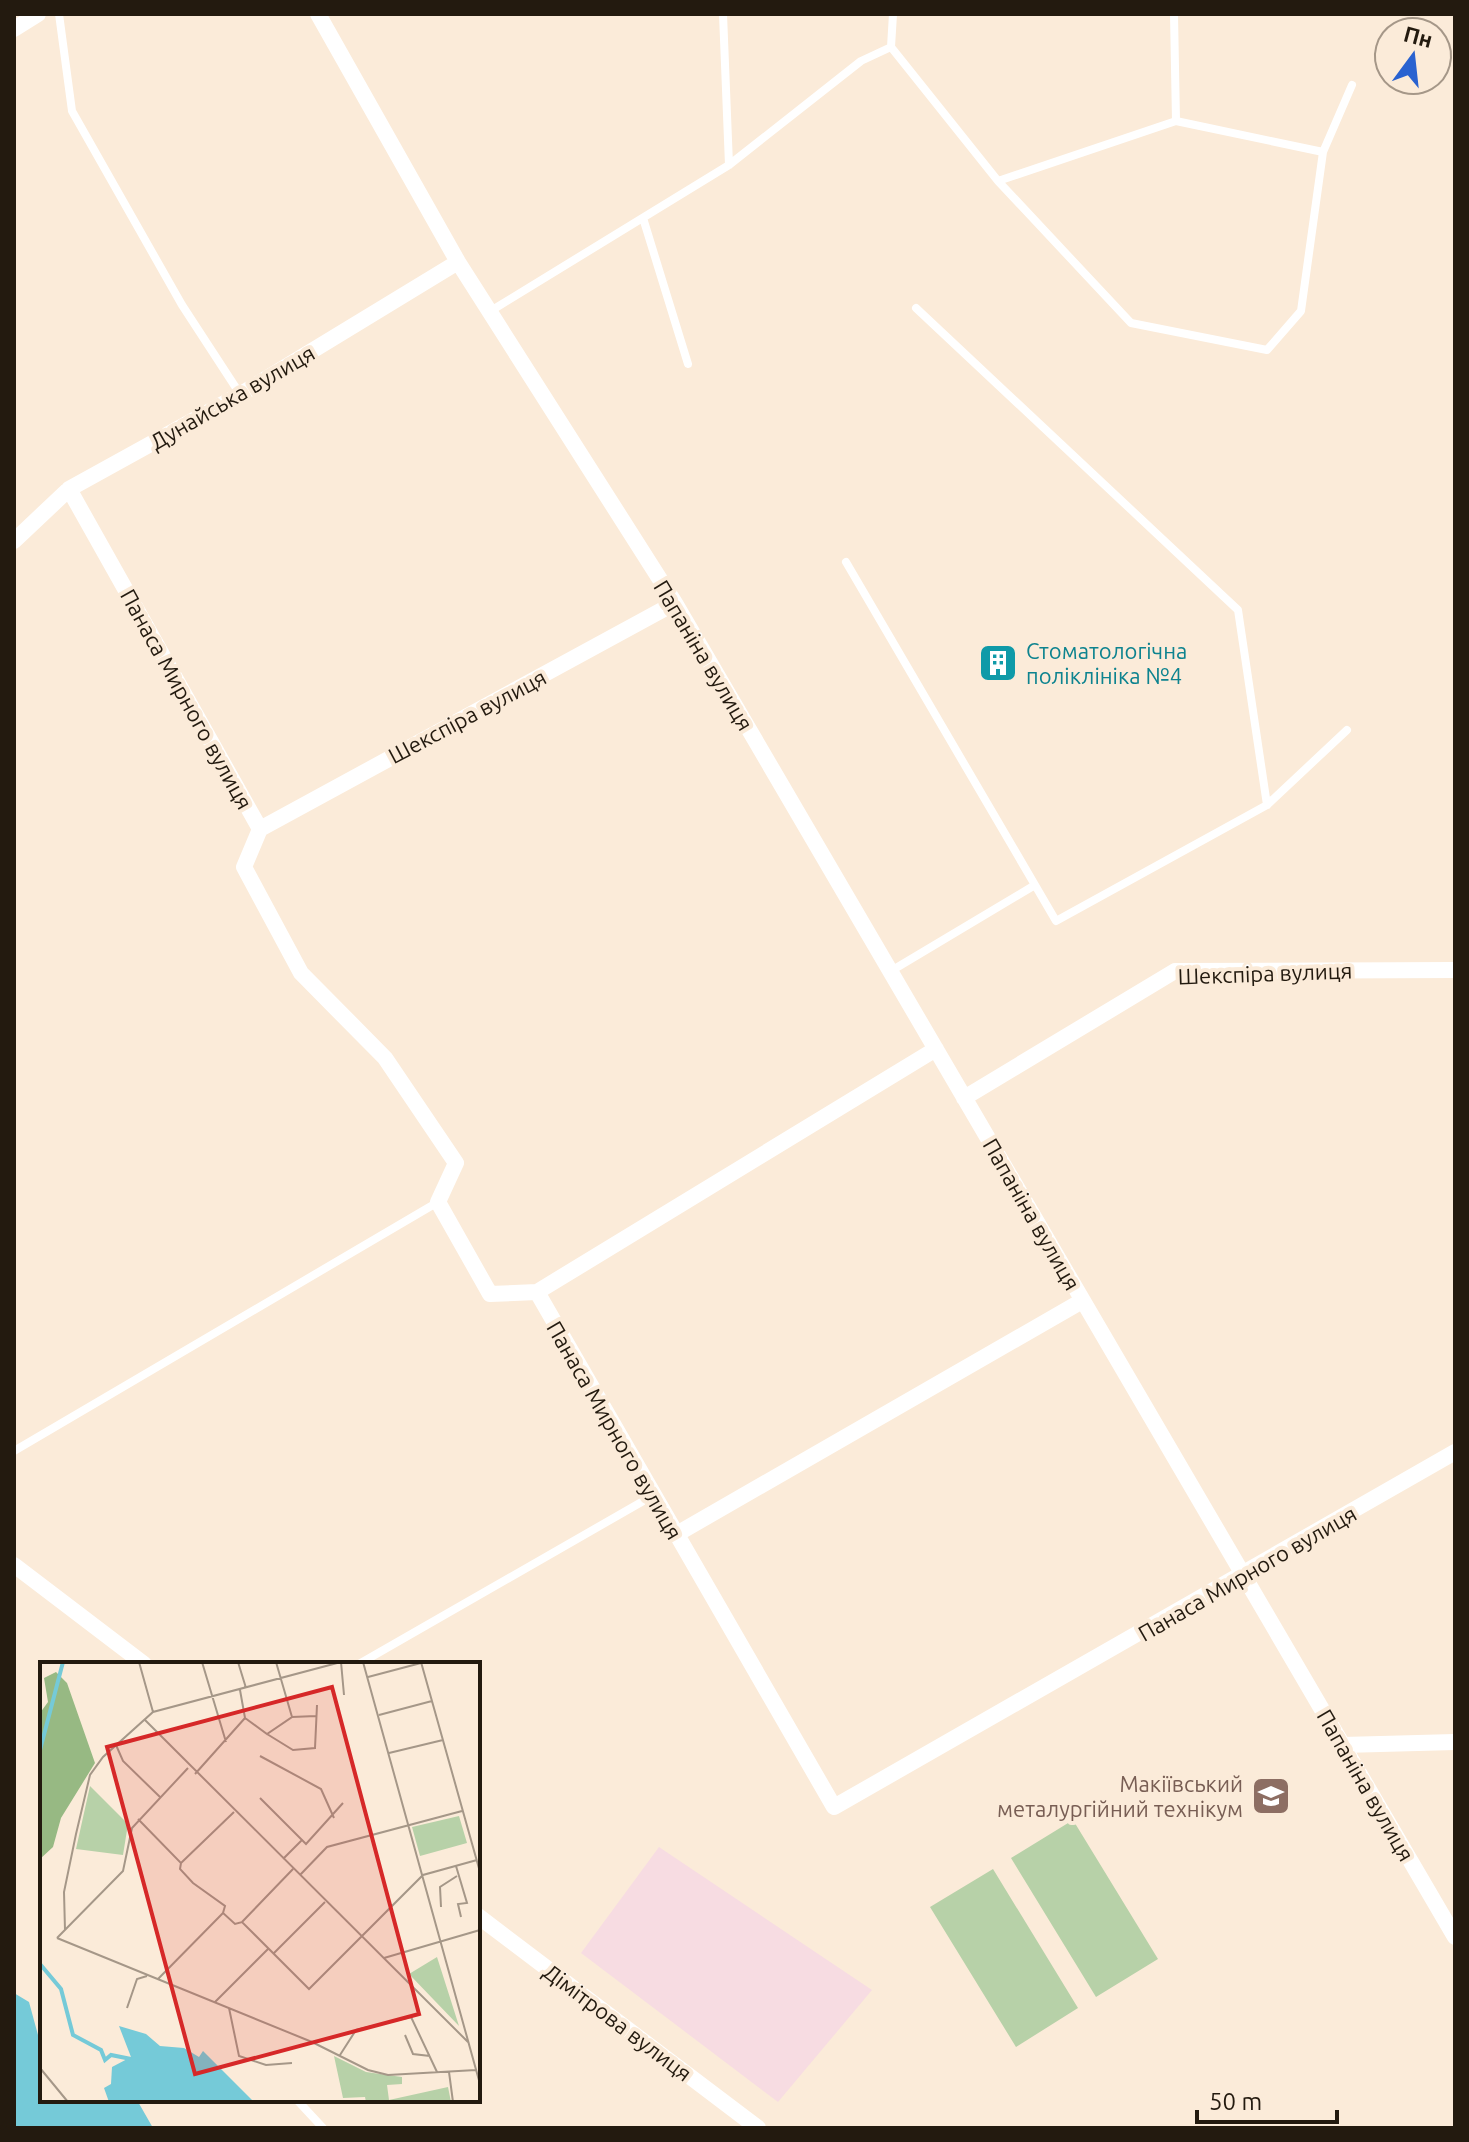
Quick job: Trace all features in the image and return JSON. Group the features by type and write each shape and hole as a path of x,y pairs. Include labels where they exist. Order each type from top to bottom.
{"street":[{"path":"14,29 38,14"},
{"name":"Папаніна вулиця","path":"318,14 458,262 675,603 1455,1937"},
{"name":"Дунайська вулиця","path":"14,541 69,489 241,394 458,262"},
{"name":"Панаса Мирного вулиця","path":"69,489 260,829 244,867 301,973 385,1058 456,1163 438,1202"},
{"name":"Шекспіра вулиця","path":"260,829 675,603"},
{"name":"Шекспіра вулиця","path":"964,1098 1175,971 1455,970"},
{"path":"438,1202 490,1294 537,1292 936,1049"},
{"name":"Панаса Мирного вулиця","path":"537,1292 834,1807 1244,1576 1455,1452"},
{"name":"Папаніна вулиця","path":"675,1535 1082,1301"},
{"path":"14,1565 141,1662"},
{"path":"1343,1745 1455,1742"},
{"name":"Дімітрова вулиця","path":"480,1918 758,2128"}],"lane":[{"path":"59,14 72,111 174,292 241,394"},
{"path":"723,14 729,165"},
{"path":"893,14 891,47 998,181 1131,323 1267,350 1301,311 1323,152 1352,85"},
{"path":"1174,14 1176,121"},
{"path":"489,312 729,165 861,61 891,47"},
{"path":"998,181 1176,121 1323,152"},
{"path":"643,218 688,364"},
{"path":"916,308 1238,610 1267,805"},
{"path":"846,562 1056,921 1267,805 1347,730"},
{"path":"891,971 1035,885"},
{"path":"14,1451 438,1202"},
{"path":"362,1662 652,1496"},
{"path":"299,2102 323,2128"}],"shaded area":[{"path":"659,1847 872,1990 778,2102 581,1953"}],"green space":[{"path":"1073,1820 1158,1959 1096,1997 1011,1858"},
{"path":"993,1869 1078,2008 1016,2047 930,1907"}],"water":[{"path":"14,1993 29,2002 40,2036 40,2102 138,2102 153,2128 14,2128"}],"place":[{"name":"Стоматологічна поліклініка №4","path":"998,663"},
{"name":"Макіївський металургійний технікум","path":"1271,1796"}]}
